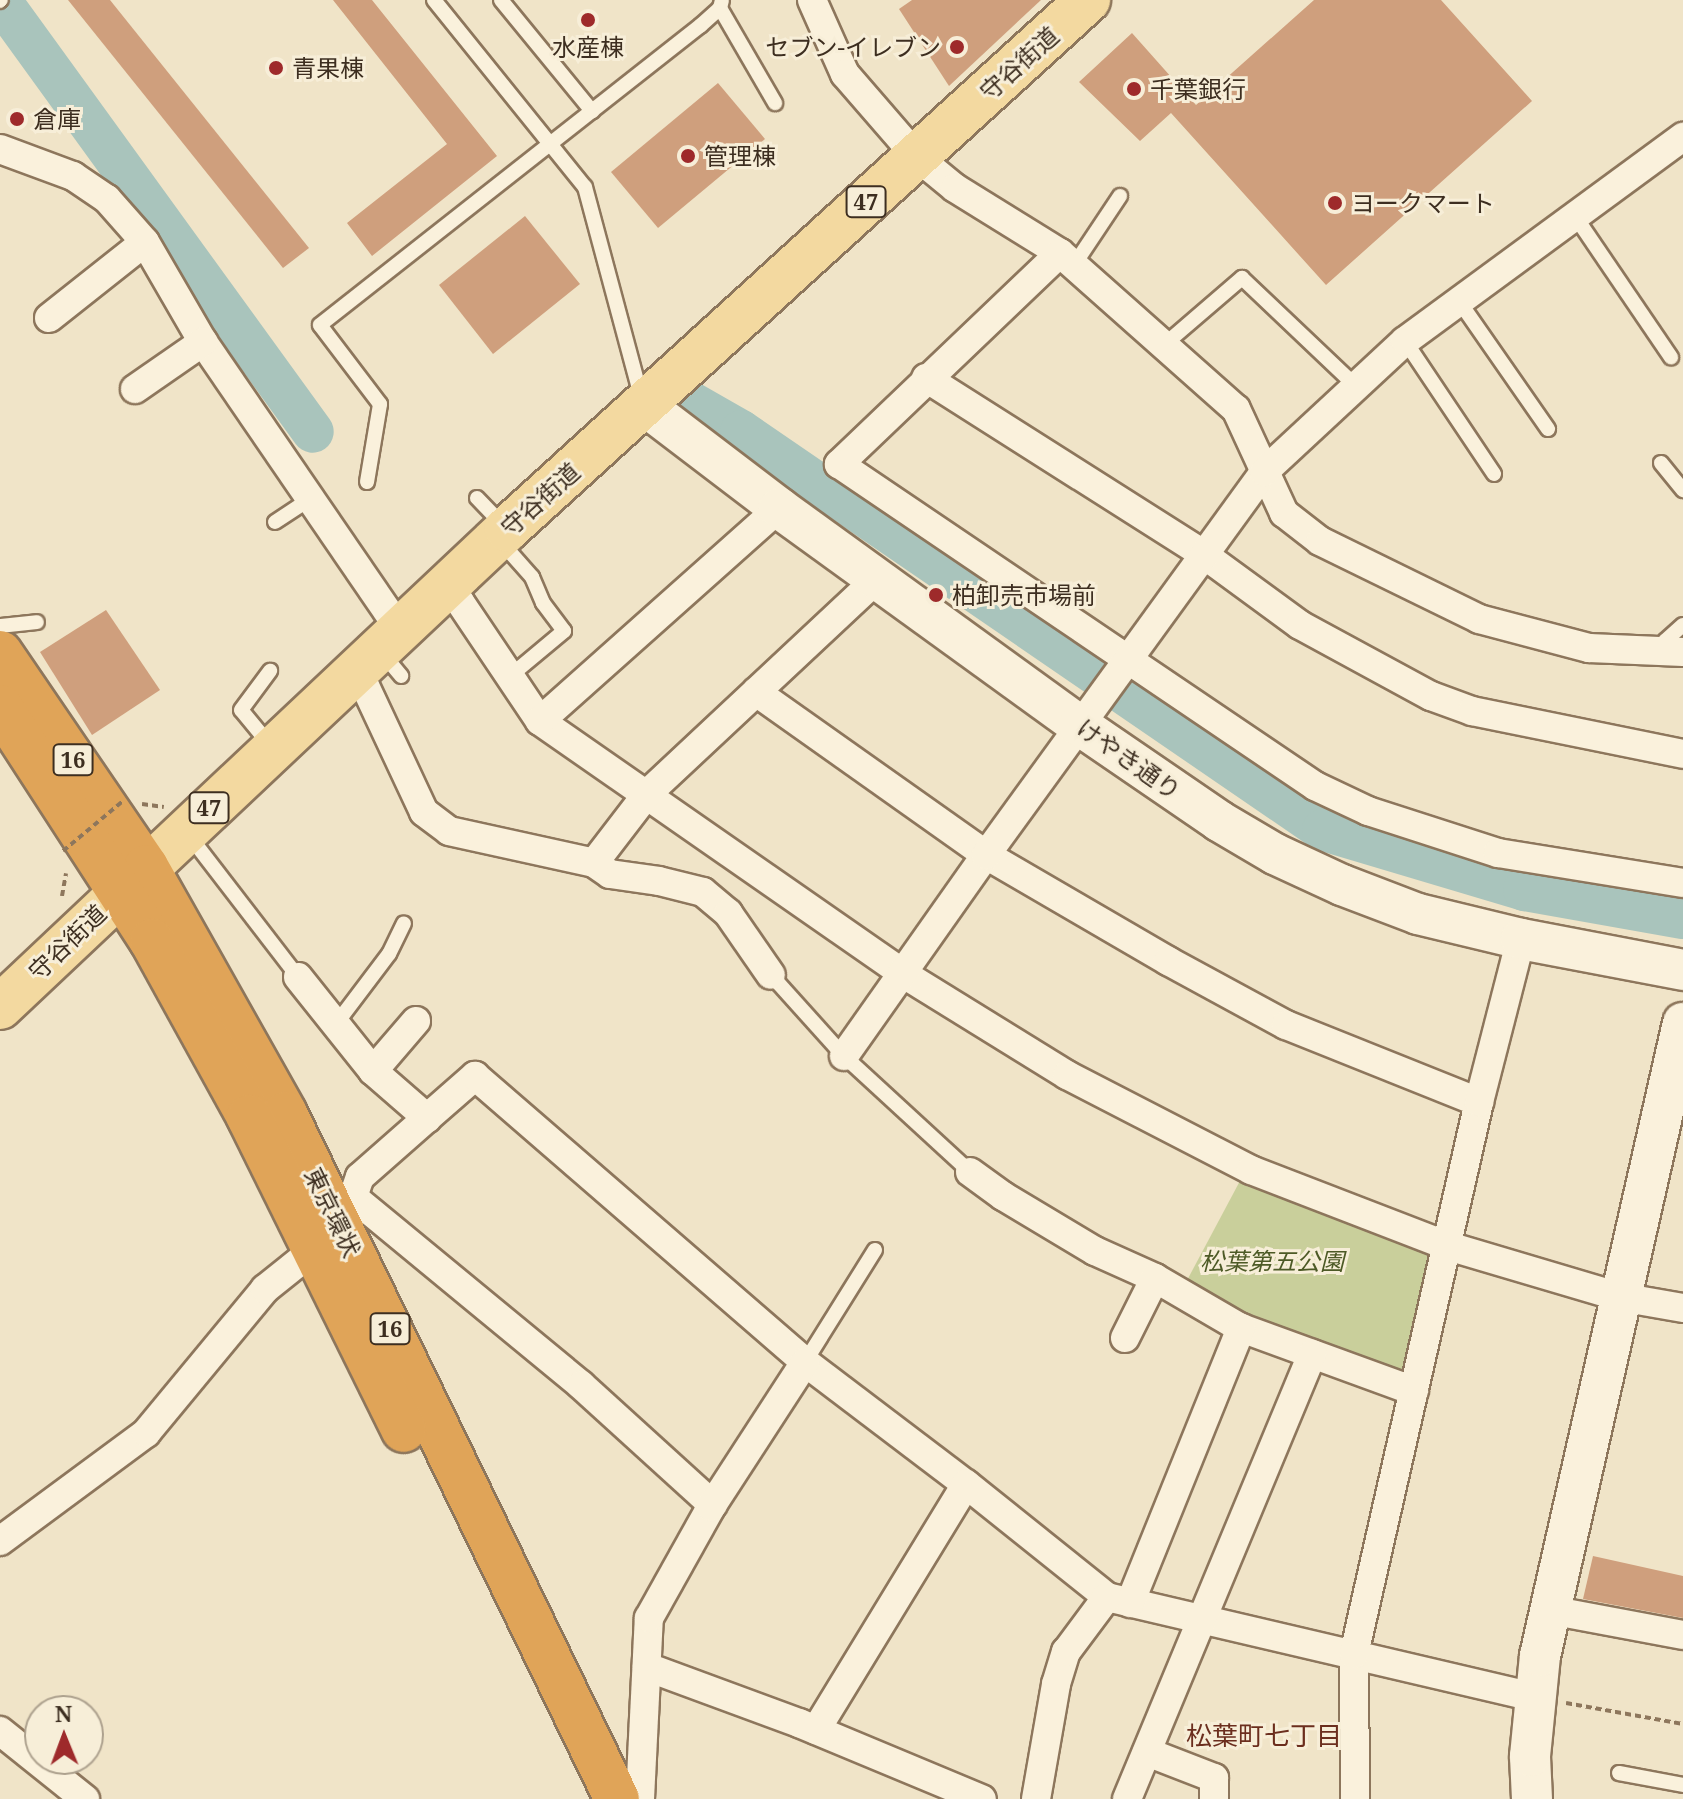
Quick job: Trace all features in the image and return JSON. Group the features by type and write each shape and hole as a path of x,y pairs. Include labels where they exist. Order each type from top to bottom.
{"highway":[{"name":"東京環状","path":"0,653 133,879 342,1202 617,1799"},
{"name":"東京環状","path":"0,707 133,879 584,1799"}],"main road":[{"name":"守谷街道","path":"0,1007 272,749 383,657 502,534 1088,0"}],"street":[{"path":"812,0 845,74 916,156 955,188 1067,259 1236,409 1284,513 1320,541 1479,619 1589,648 1674,652"},
{"path":"844,1056 1079,725 1264,472 1358,388 1405,341 1683,137"},
{"path":"0,149 73,176 107,199 145,242 203,342 310,499 383,657 365,686 424,812 460,840 594,863 610,874 659,881 703,892 728,913 771,975"},
{"path":"49,318 145,242"},
{"path":"1067,259 926,378 839,464 1315,786 1368,811 1498,853 1683,883"},
{"path":"135,389 203,342"},
{"path":"926,378 1203,554 1300,625 1431,696 1472,711 1683,754"},
{"name":"けやき通り","path":"644,405 779,508 879,577 1079,725 1219,821 1275,854 1342,885 1418,914 1521,939 1683,970"},
{"path":"540,721 779,508"},
{"path":"594,863 647,794 879,577"},
{"path":"447,588 460,602 540,721 902,973 1067,1075 1251,1170 1448,1246 1620,1297 1683,1308"},
{"path":"756,692 986,855 1168,961 1286,1025 1479,1102"},
{"path":"1355,1799 1354,1654 1479,1102 1521,939"},
{"path":"298,977 373,1071 427,1118"},
{"path":"373,1071 416,1021"},
{"path":"1532,1799 1530,1756 1546,1699 1550,1610 1683,1023"},
{"path":"713,1505 581,1385 342,1202 360,1177 475,1076 805,1362 1118,1600 1546,1699"},
{"path":"970,1172 1003,1196 1095,1251 1155,1278 1241,1328 1414,1391"},
{"path":"0,1541 146,1433 265,1289 315,1249"},
{"path":"1125,1338 1155,1278"},
{"path":"1036,1799 1056,1684 1066,1652 1118,1600 1241,1328"},
{"path":"1127,1799 1312,1354"},
{"path":"640,1799 649,1618 713,1505 805,1362"},
{"path":"816,1730 966,1484"},
{"path":"1550,1610 1683,1635"},
{"path":"647,1667 816,1730 982,1799"},
{"path":"0,1731 85,1799"},
{"path":"1147,1752 1214,1778 1214,1799"}],"lane":[{"path":"434,0 585,187 644,405"},
{"path":"501,0 592,111"},
{"path":"368,475 380,404 320,325 592,111 721,4 775,103"},
{"path":"1067,259 1120,196"},
{"path":"1575,216 1671,357"},
{"path":"1164,345 1242,278 1358,388"},
{"path":"1459,301 1548,429"},
{"path":"1405,341 1494,474"},
{"path":"1661,463 1683,490"},
{"path":"477,498 532,577 543,603 564,631 510,676"},
{"path":"275,522 310,499"},
{"path":"0,626 37,622"},
{"path":"1674,652 1665,641 1683,625"},
{"path":"270,671 241,710 272,749"},
{"path":"185,831 298,977"},
{"path":"336,1024 389,954 404,923"},
{"path":"771,975 844,1056 970,1172"},
{"path":"805,1362 875,1250"},
{"path":"1619,1773 1683,1785"}],"path":[{"path":"62,896 68,865 63,851 123,801"},
{"path":"1546,1699 1683,1724"}],"green space":[{"name":"松葉第五公園","path":"1241,1179 1426,1250 1432,1260 1405,1369 1397,1377 1236,1318 1184,1286"}],"building":[{"path":"68,0 110,0 309,248 283,268"},
{"path":"333,0 372,0 497,156 372,256 347,223 447,144"},
{"name":"セブン-イレブン","path":"912,0 1041,0 949,86 899,9"},
{"name":"ヨークマート","path":"1314,0 1441,0 1532,101 1326,285 1171,113 1140,141 1079,82 1132,33 1196,105"},
{"name":"管理棟","path":"718,83 765,139 658,228 611,172"},
{"path":"525,216 580,284 493,354 439,285"},
{"path":"106,610 160,690 92,735 40,652"},
{"path":"1593,1556 1683,1576 1683,1618 1583,1599"}],"waterway":[{"path":"0,0 313,432"},
{"path":"692,403 741,431 1323,830 1524,890 1683,918"}],"place":[{"name":"水産棟","path":"588,20"},
{"name":"セブン-イレブン","path":"957,47"},
{"name":"青果棟","path":"276,68"},
{"name":"千葉銀行","path":"1134,89"},
{"name":"倉庫","path":"17,119"},
{"name":"管理棟","path":"688,156"},
{"name":"ヨークマート","path":"1335,203"},
{"name":"柏卸売市場前","path":"936,595"}],"district":[{"name":"松葉町七丁目","path":"1264,1736"}]}
